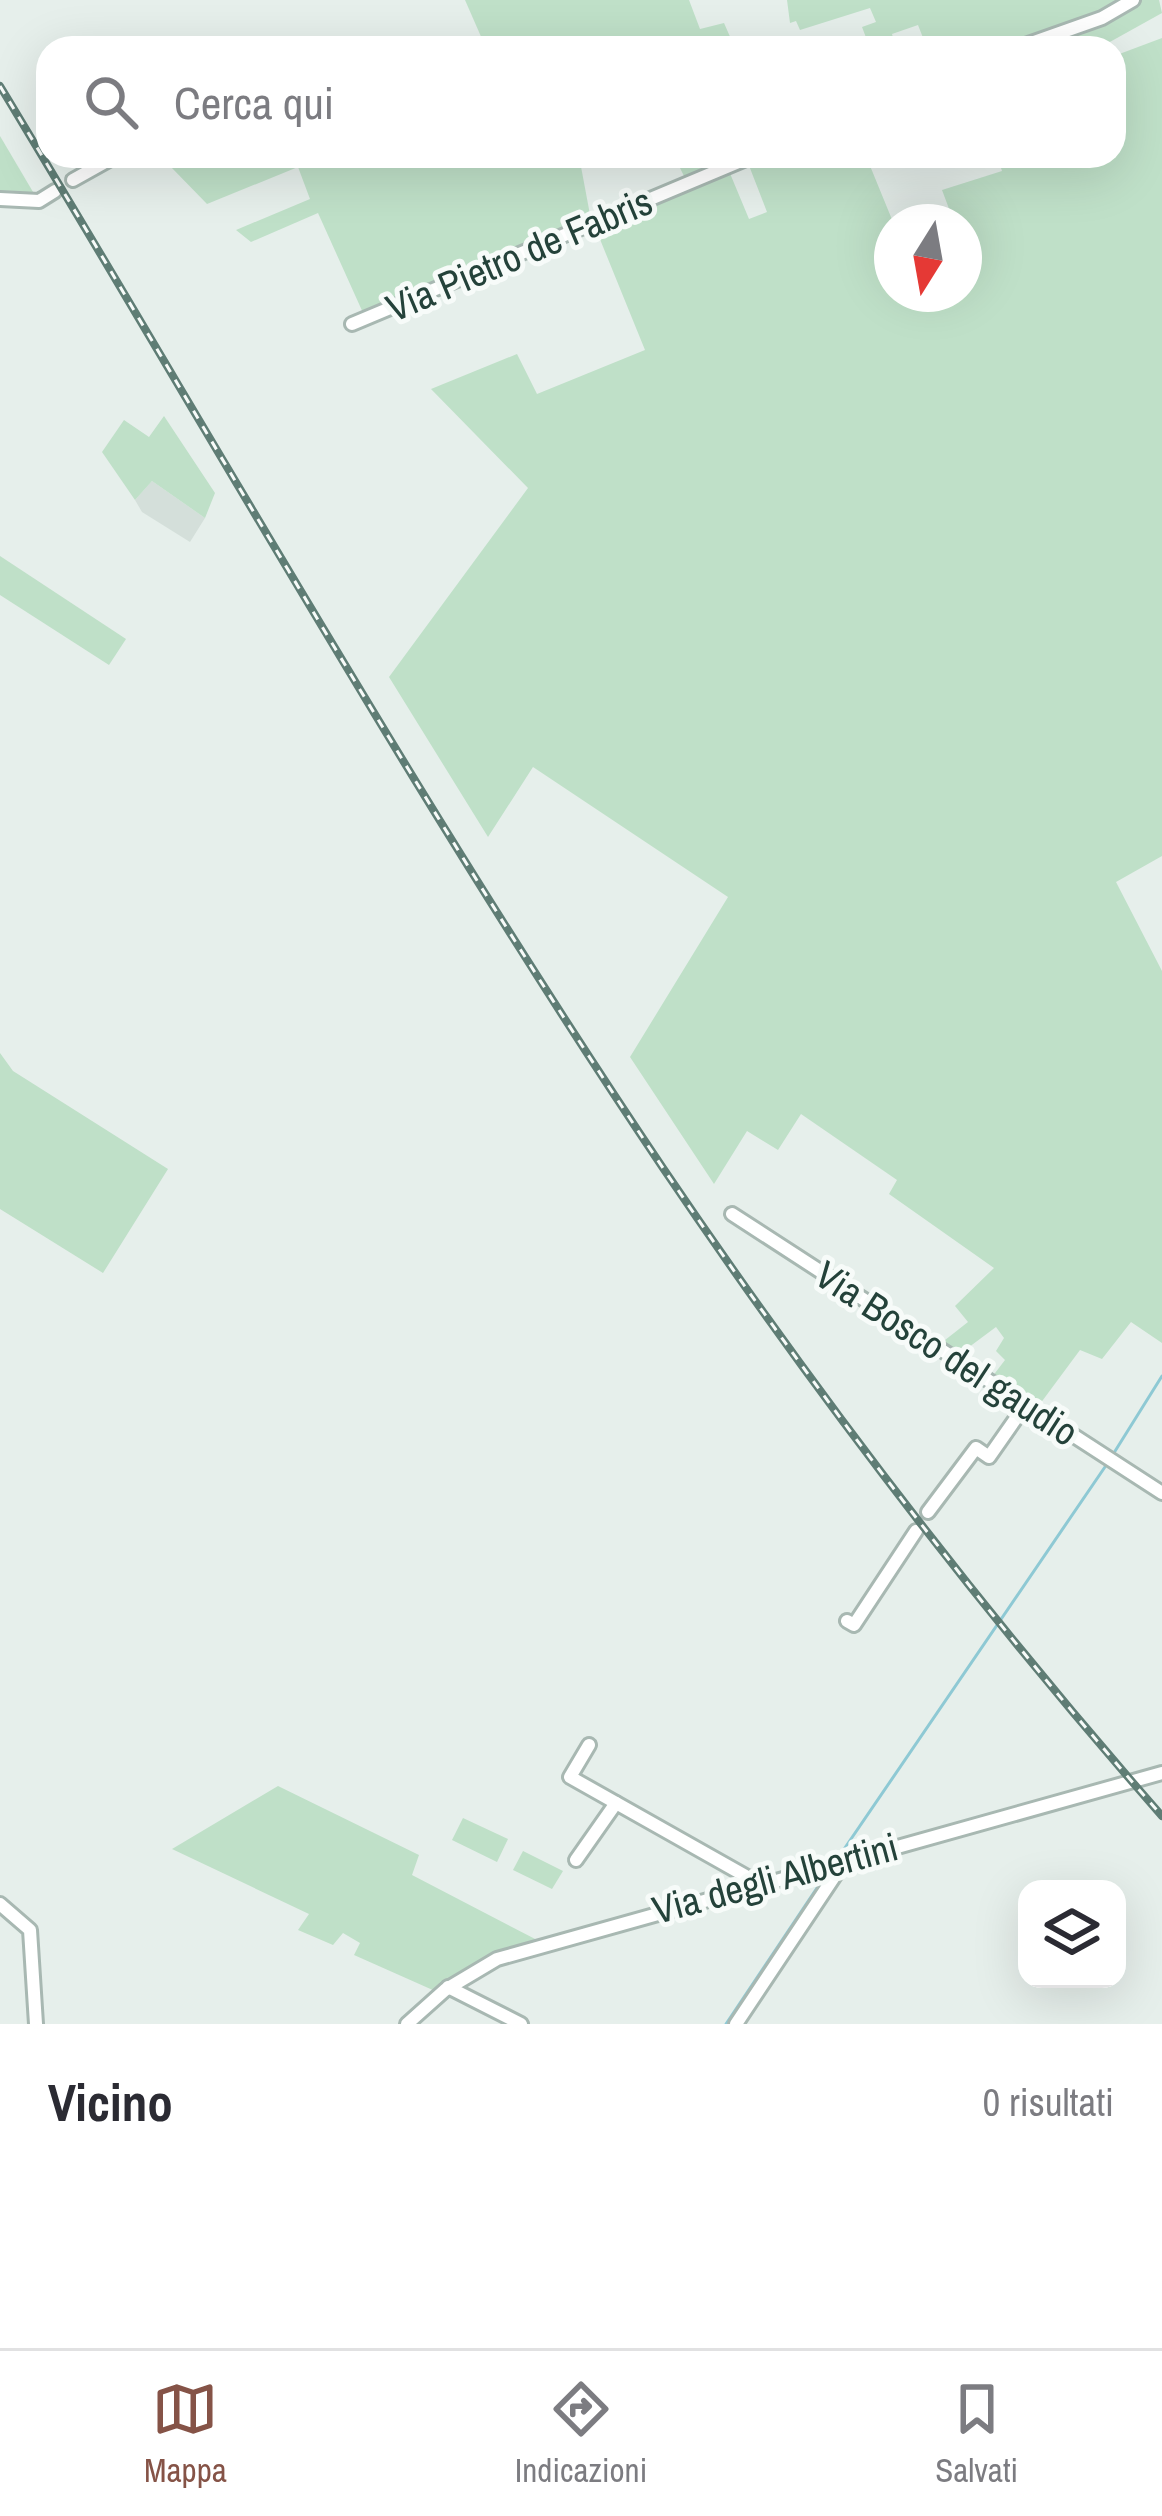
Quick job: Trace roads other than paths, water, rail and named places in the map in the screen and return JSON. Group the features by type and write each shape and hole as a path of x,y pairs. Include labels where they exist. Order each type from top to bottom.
{"street":[{"path":"1051,36 1102,18 1132,0"},
{"path":"73,180 94,168"},
{"name":"Via Pietro de Fabris","path":"352,324 724,168"},
{"path":"0,199 39,201 55,191"},
{"name":"Via Bosco del gaudio","path":"732,1214 1162,1493"},
{"path":"928,1513 976,1448 989,1456 1026,1404"},
{"path":"847,1621 854,1625 916,1531"},
{"path":"590,1745 570,1777 758,1883"},
{"name":"Via degli Albertini","path":"407,2024 448,1987 497,1959 1162,1773"},
{"path":"576,1860 616,1803"},
{"path":"736,2024 839,1860"},
{"path":"0,1904 30,1930 37,2024"},
{"path":"448,1987 521,2024"}],"waterway":[{"path":"1112,1456 1162,1376"},
{"path":"838,1858 1107,1464"},
{"path":"726,2024 829,1870"}],"railway":[{"path":"0,86 36,146"},
{"path":"49,168 407,767 663,1168 902,1500 1162,1816"}]}
